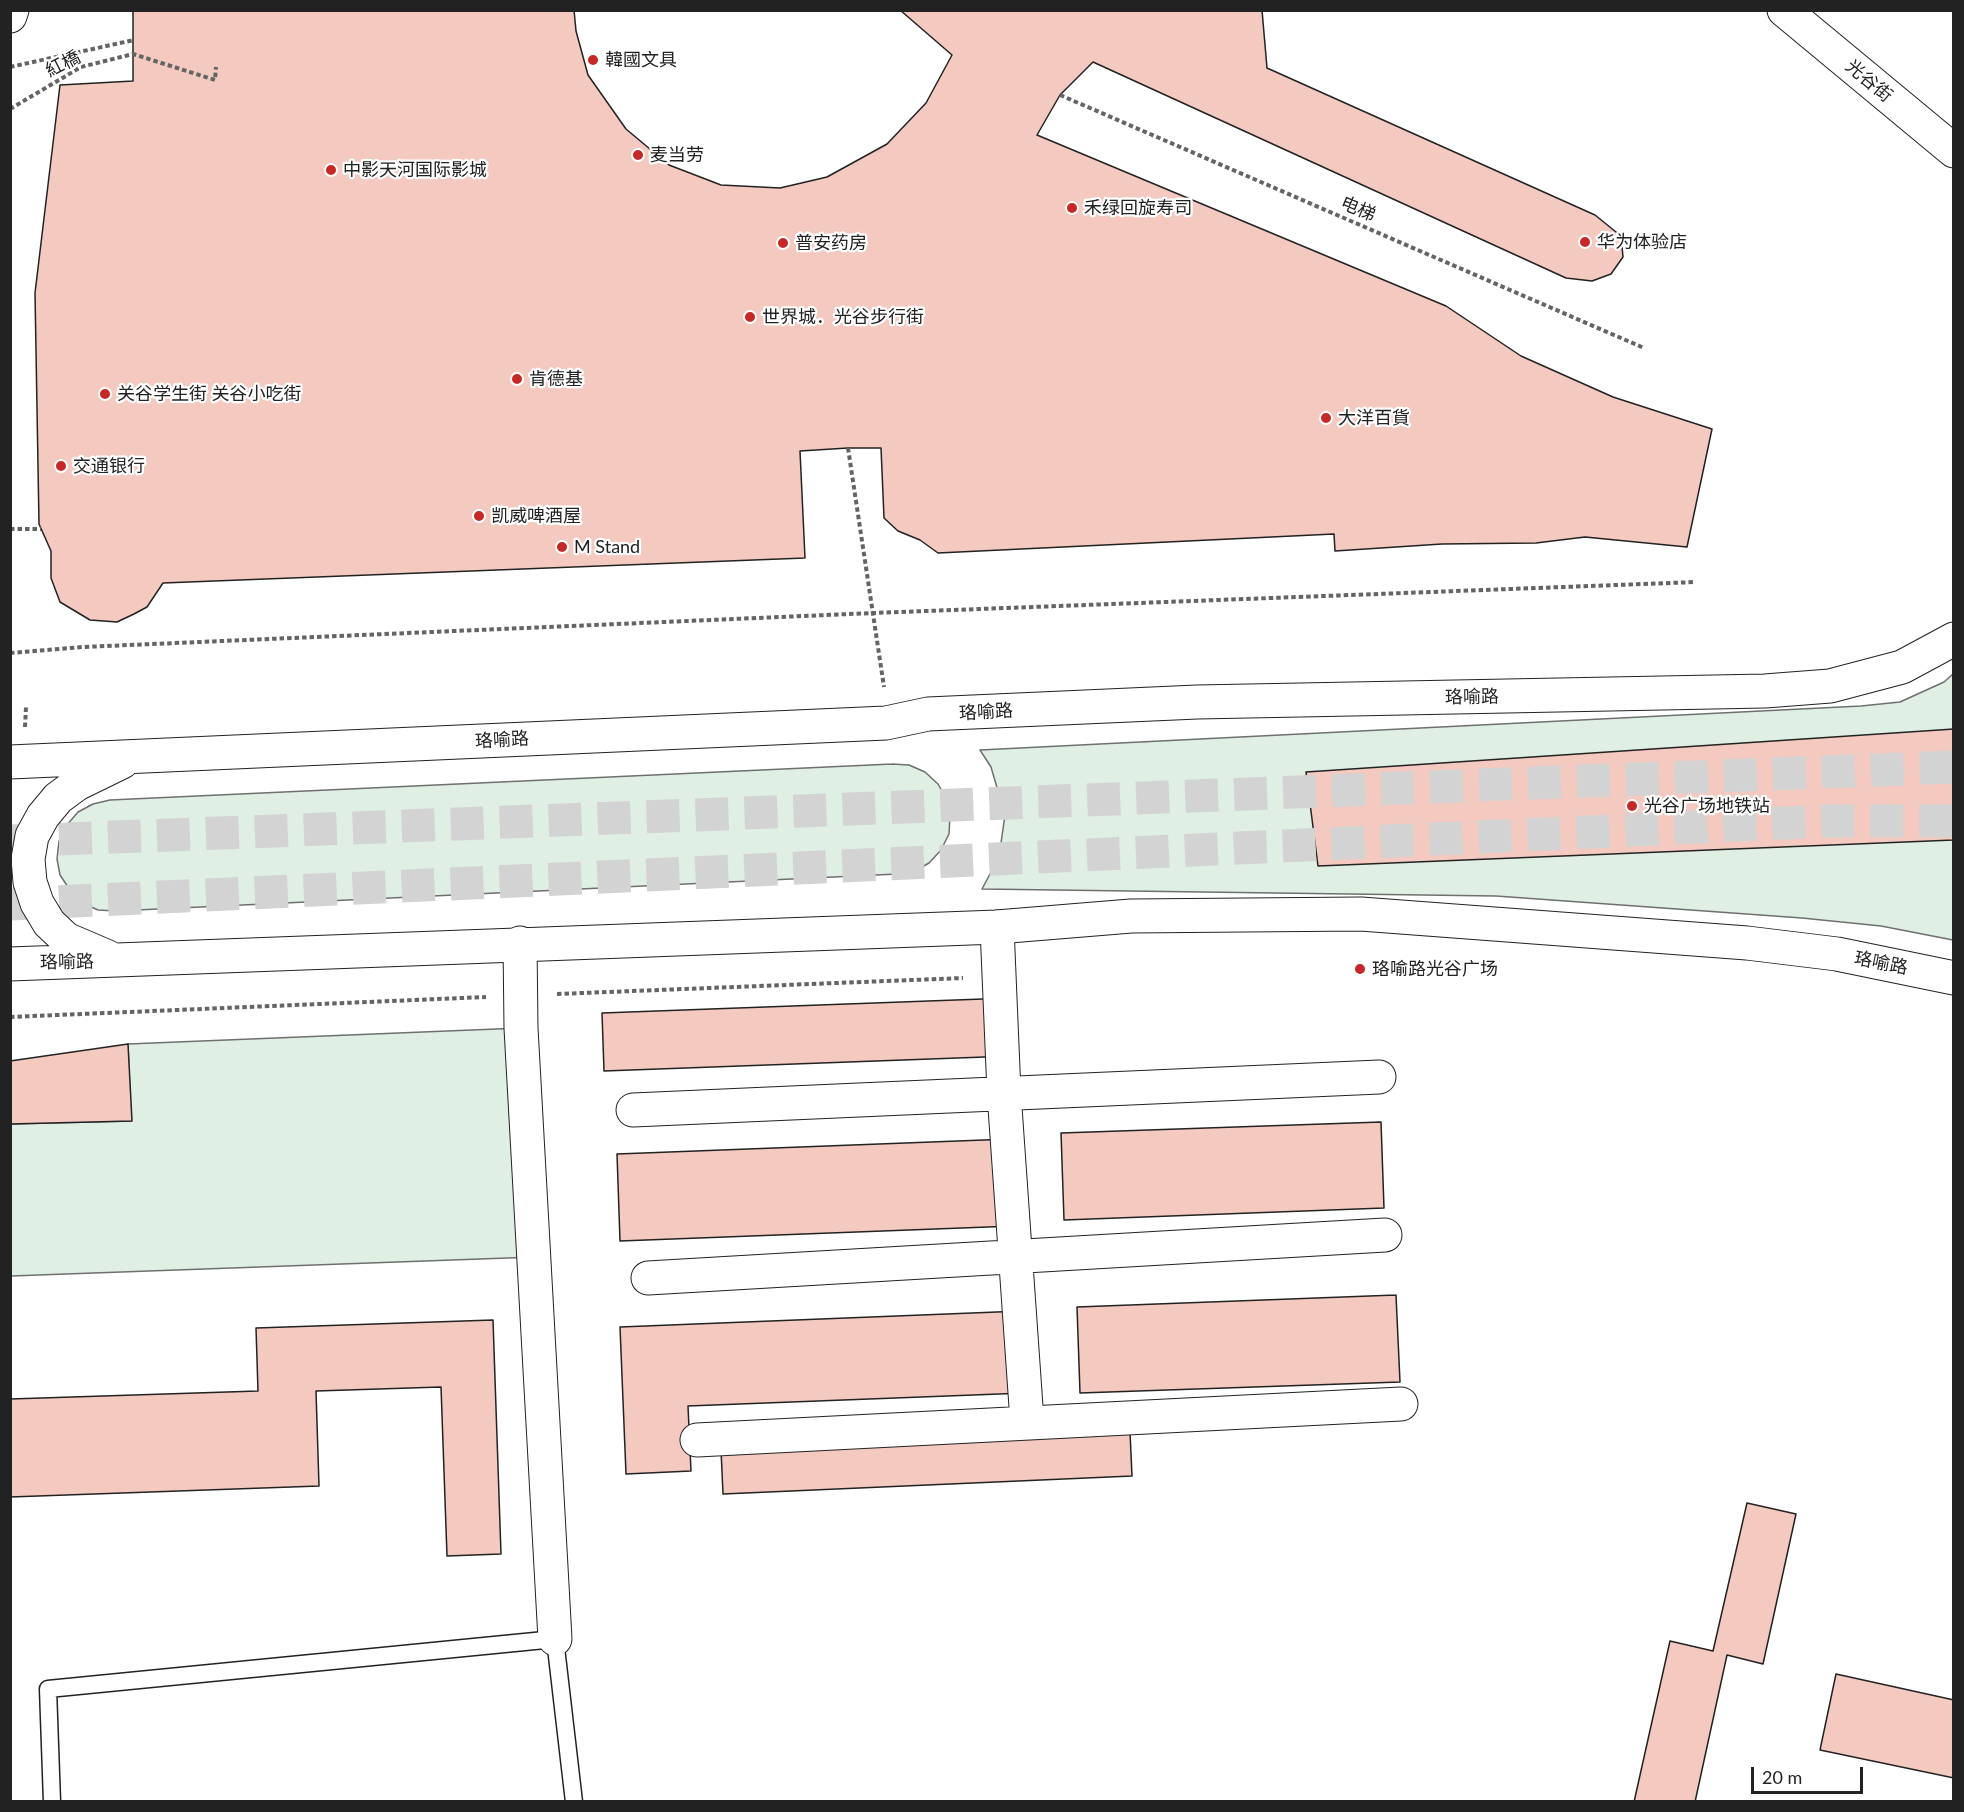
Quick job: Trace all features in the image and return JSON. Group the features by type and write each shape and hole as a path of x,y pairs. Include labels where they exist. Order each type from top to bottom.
{"main road":[{"path":"10,16 12,10"},
{"name":"光谷街","path":"1784,10 1953,151"},
{"name":"珞喻路","path":"10,762 886,723 928,714 1197,702 1787,689 1830,686 1902,667 1953,639"},
{"path":"120,961 76,945 49,923 37,903 30,882 28,859 38,826 58,798 84,780 135,757"},
{"name":"珞喻路","path":"11,963 120,961 520,943 997,927 1131,916 1361,914 1747,943 1837,954 1953,978"},
{"path":"997,927 1004,1093 1027,1421"},
{"path":"520,943 521,1028 555,1639"},
{"path":"633,1110 1379,1077"},
{"path":"648,1278 1385,1235"},
{"path":"697,1440 1027,1421 1401,1404"}],"lane":[{"path":"52,1802 48,1689 555,1639 574,1802"}],"path":[{"path":"10,68 134,40"},
{"name":"紅橋","path":"10,109 81,67 133,54 215,80 216,67"},
{"name":"电梯","path":"1060,95 1644,348"},
{"path":"848,448 884,678 886,723"},
{"path":"10,529 41,529"},
{"path":"10,653 82,647 873,613 1696,582"}],"green space":[{"path":"1953,674 1953,940 1881,926 1802,918 1496,896 982,889 999,857 1005,815 991,767 980,750 1861,706 1900,702 1944,682"},
{"path":"909,765 925,772 938,784 947,800 950,816 949,834 941,850 929,863 915,871 897,874 116,911 98,910 82,903 60,875 57,859 59,841 66,826 78,812 93,804 110,800"},
{"path":"521,1028 535,1257 11,1276 10,1124 131,1121 128,1044"}],"building":[{"name":"世界城．光谷步行街","path":"133,10 574,10 576,31 588,75 626,129 669,165 721,185 780,188 827,177 887,144 926,103 952,55 900,10 1262,10 1267,68 1595,215 1621,236 1623,257 1611,274 1592,281 1566,278 1093,62 1060,95 1037,135 1446,306 1521,356 1613,397 1712,429 1687,547 1585,537 1536,543 1442,544 1335,551 1334,534 938,553 920,540 898,531 884,518 881,448 848,448 800,451 805,558 163,583 147,607 134,614 117,622 90,620 60,602 51,578 51,551 39,524 35,293 60,85 133,81"},
{"name":"光谷广场地铁站","path":"1954,729 1954,840 1318,866 1306,772"},
{"path":"1010,998 1012,1056 604,1071 602,1013"},
{"path":"128,1044 132,1121 10,1124 10,1061"},
{"path":"1381,1122 1384,1208 1064,1220 1061,1133"},
{"path":"1010,1139 1014,1226 620,1241 617,1154"},
{"path":"1396,1295 1400,1382 1080,1393 1077,1307"},
{"path":"1022,1311 1025,1393 688,1406 691,1471 626,1474 620,1327"},
{"path":"493,1320 501,1554 447,1556 441,1387 316,1391 319,1486 10,1497 10,1399 258,1391 256,1328"},
{"path":"1130,1432 1132,1476 723,1494 721,1450"},
{"path":"1747,1503 1796,1514 1763,1664 1727,1655 1695,1802 1634,1802 1670,1641 1713,1651"},
{"path":"1836,1674 1954,1700 1954,1778 1820,1750"}],"tunnel":[{"path":"10,841 1954,767"},
{"path":"10,904 1829,821 1954,821"}],"place":[{"name":"韓國文具","path":"593,60"},
{"name":"麦当劳","path":"638,155"},
{"name":"中影天河国际影城","path":"331,170"},
{"name":"禾绿回旋寿司","path":"1072,208"},
{"name":"华为体验店","path":"1585,242"},
{"name":"普安药房","path":"783,243"},
{"name":"世界城．光谷步行街","path":"750,317"},
{"name":"肯德基","path":"517,379"},
{"name":"关谷学生街 关谷小吃街","path":"105,394"},
{"name":"大洋百貨","path":"1326,418"},
{"name":"交通银行","path":"61,466"},
{"name":"凯威啤酒屋","path":"479,516"},
{"name":"M Stand","path":"562,547"},
{"name":"光谷广场地铁站","path":"1632,806"},
{"name":"珞喻路光谷广场","path":"1360,969"}]}
